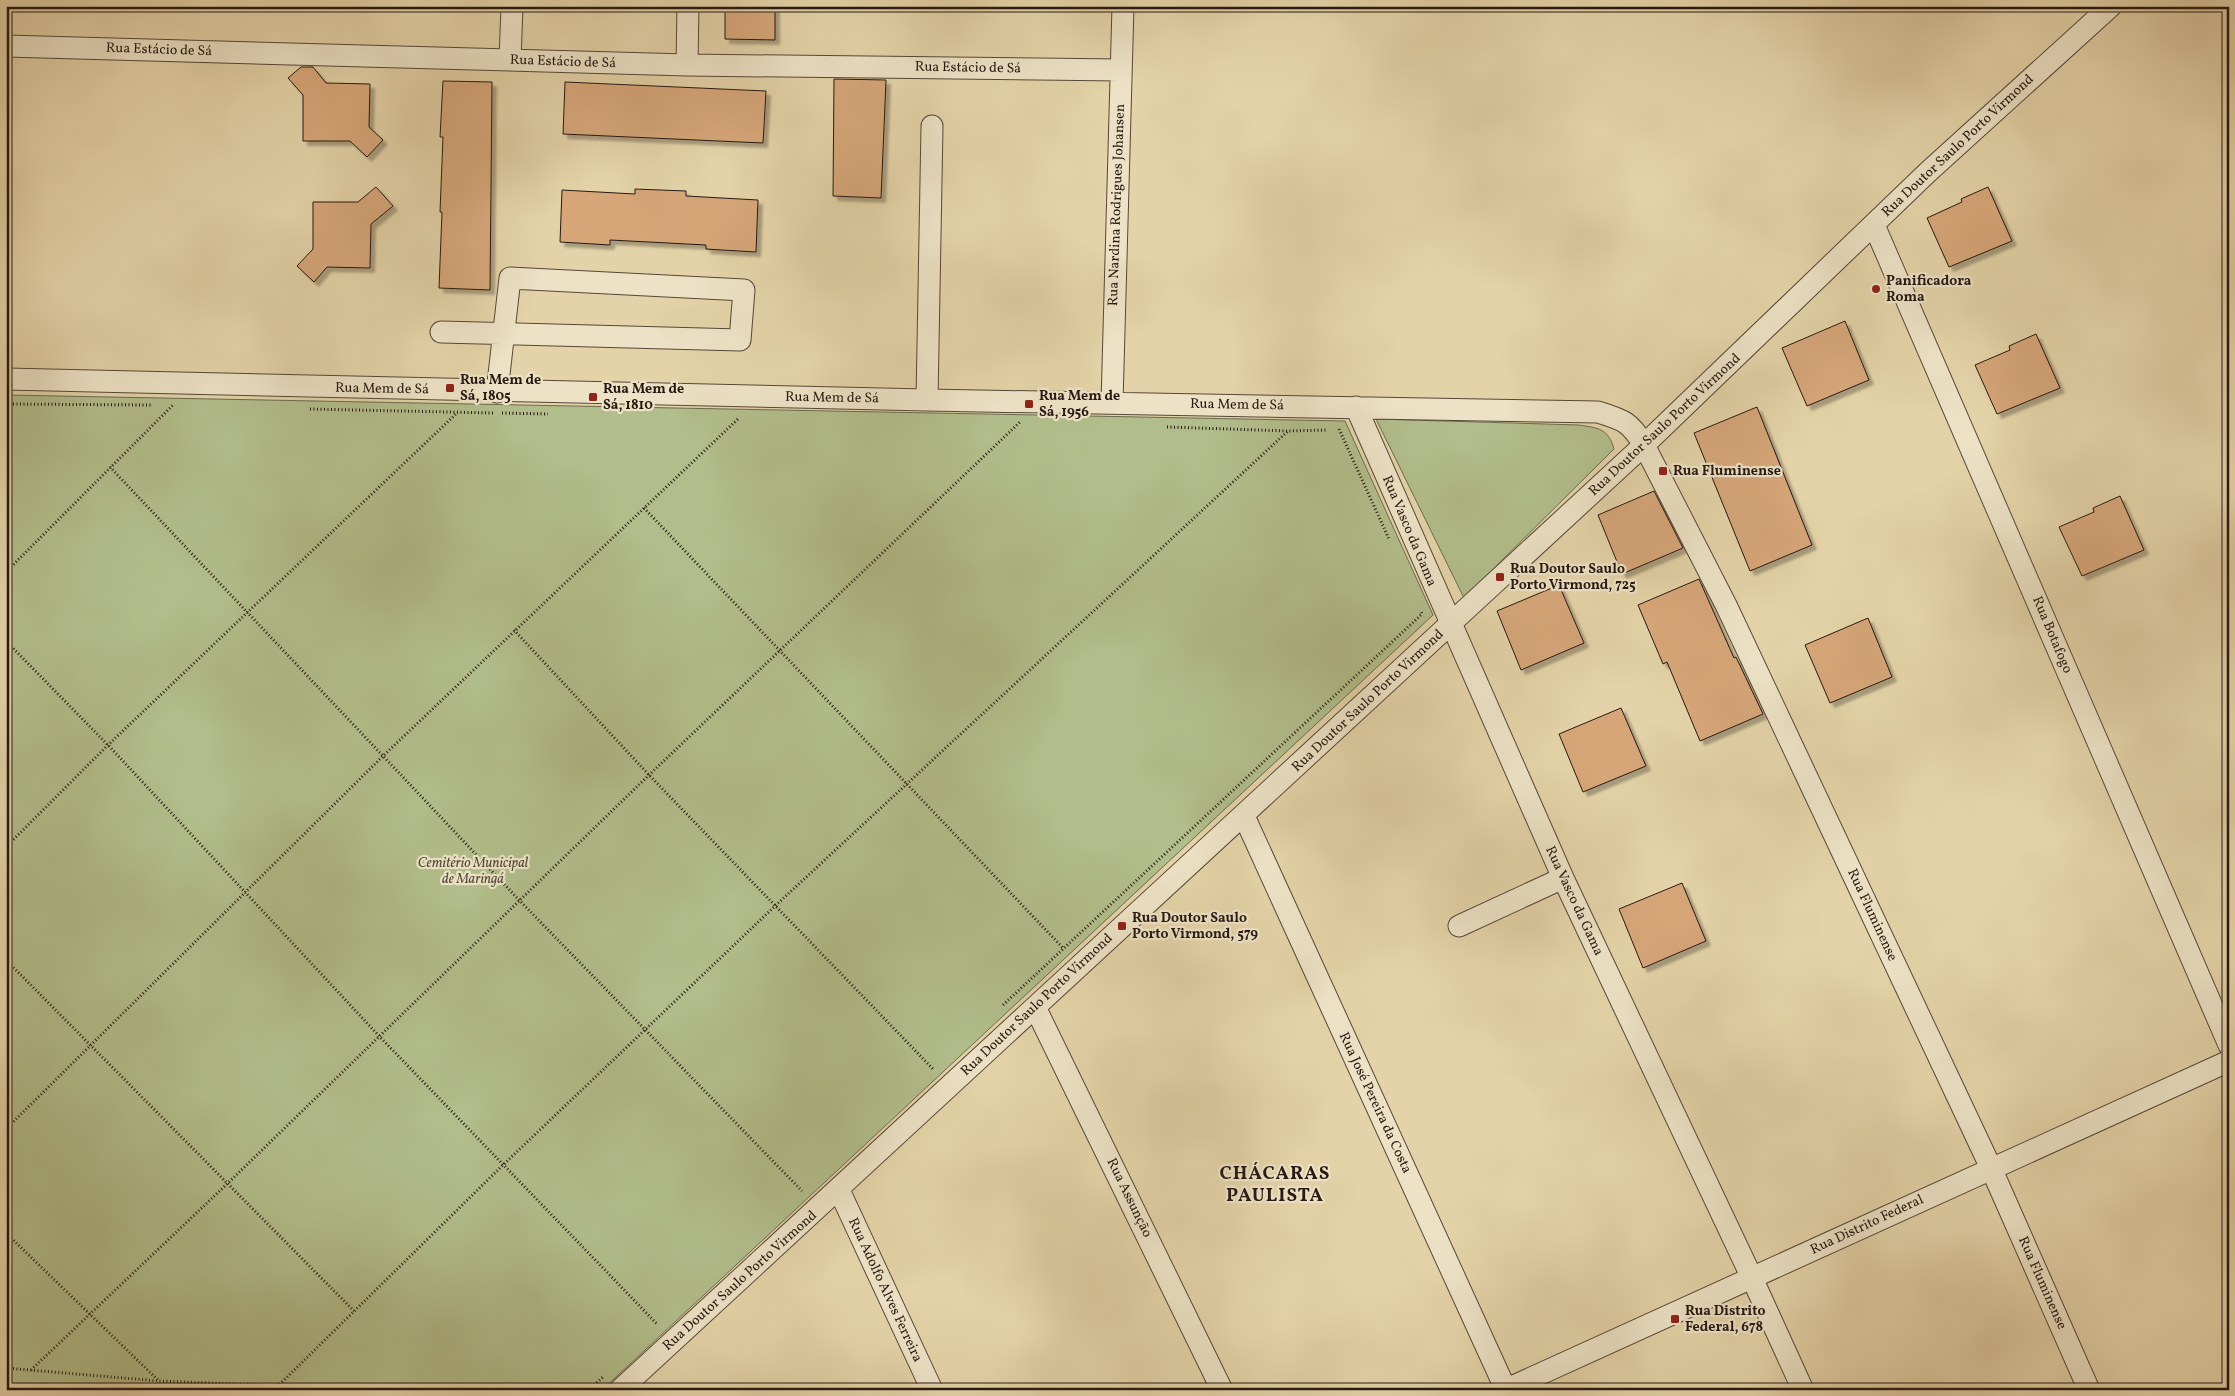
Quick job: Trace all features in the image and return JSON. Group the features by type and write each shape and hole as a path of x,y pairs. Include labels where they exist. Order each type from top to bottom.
{"street":[{"path":"510,60 512,6"},
{"path":"687,66 688,6"},
{"name":"Rua Nardina Rodrigues Johansen","path":"1112,403 1122,6"},
{"name":"Rua Doutor Saulo Porto Virmond","path":"620,1390 839,1190 1644,445 1993,112 2111,6"},
{"name":"Rua Estácio de Sá","path":"6,46 687,66 1121,70"},
{"path":"927,400 932,126"},
{"name":"Rua Botafogo","path":"1874,225 2229,1045"},
{"path":"441,332 503,333 740,340 744,290 510,278 503,333 497,392"},
{"name":"Rua Mem de Sá","path":"6,379 497,392 1598,412 1617,418 1632,427 1644,445"},
{"name":"Rua Vasco da Gama","path":"1356,407 1450,625 1563,878 1803,1390"},
{"name":"Rua Fluminense","path":"1644,445 1726,605 1991,1168 2090,1390"},
{"name":"Rua José Pereira da Costa","path":"1244,816 1506,1390"},
{"path":"1459,926 1563,878"},
{"name":"Rua Assunção","path":"1035,1007 1222,1390"},
{"name":"Rua Distrito Federal","path":"1506,1390 2229,1061"},
{"name":"Rua Adolfo Alves Ferreira","path":"839,1190 932,1390"}],"path":[{"path":"6,404 154,405"},
{"path":"163,405 183,406"},
{"path":"6,572 173,405"},
{"path":"301,408 555,414"},
{"path":"6,846 458,412"},
{"path":"730,418 749,418"},
{"path":"6,1129 383,756 739,418"},
{"path":"31,1370 90,1316 649,775 1021,422 1011,422"},
{"path":"1159,427 1288,431 1341,429 1391,543"},
{"path":"277,1387 503,1165 646,1031 775,906 1288,431"},
{"path":"110,468 520,901 802,1192"},
{"path":"644,508 1064,949"},
{"path":"999,1010 1422,614 1418,605"},
{"path":"514,630 649,775 934,1070"},
{"path":"6,641 108,746 380,1036 658,1325 652,1331"},
{"path":"7,962 354,1311"},
{"path":"926,1077 941,1063"},
{"path":"795,1198 810,1185"},
{"path":"6,1233 159,1381"},
{"path":"6,1368 159,1381 380,1390"},
{"path":"589,1390 610,1370"}],"green space":[{"name":"Cemitério Municipal de Maringá","path":"6,395 1345,421 1433,615 602,1390 6,1390"},
{"path":"1376,419 1579,425 1601,430 1609,437 1614,449 1464,598"}],"building":[{"path":"725,6 775,6 775,40 725,39"},
{"path":"301,67 313,67 326,83 370,84 369,127 383,140 367,157 350,141 303,141 303,95 288,78"},
{"path":"834,79 886,80 881,198 833,196"},
{"path":"443,81 492,82 490,290 439,288 443,137 440,137"},
{"path":"565,82 766,91 763,143 563,134"},
{"path":"376,187 393,206 371,224 370,268 327,267 314,282 297,266 313,249 313,202 358,202"},
{"path":"1988,187 2012,241 1949,267 1927,218 1962,202 1961,199"},
{"path":"635,189 686,191 686,196 758,200 756,252 706,249 706,245 610,240 610,245 560,242 562,190 635,194"},
{"path":"1845,321 1869,380 1807,406 1782,348"},
{"path":"2036,334 2060,388 1997,414 1975,365 2010,350 2009,346"},
{"path":"1757,407 1812,545 1750,571 1694,433"},
{"path":"1654,491 1683,548 1622,574 1598,515"},
{"path":"2120,496 2144,550 2082,576 2059,527 2094,512 2093,508"},
{"path":"1699,579 1734,658 1736,657 1763,714 1700,741 1667,662 1663,664 1638,605"},
{"path":"1559,585 1584,643 1521,670 1497,611"},
{"path":"1868,618 1892,677 1830,703 1805,645"},
{"path":"1621,708 1646,766 1583,792 1559,734"},
{"path":"1682,883 1706,941 1643,968 1619,909"}],"place":[{"name":"Panificadora Roma","path":"1876,289"},
{"name":"Rua Mem de Sá, 1805","path":"450,388"},
{"name":"Rua Mem de Sá, 1810","path":"593,397"},
{"name":"Rua Mem de Sá, 1956","path":"1029,404"},
{"name":"Rua Fluminense","path":"1663,471"},
{"name":"Rua Doutor Saulo Porto Virmond, 725","path":"1500,577"},
{"name":"Rua Doutor Saulo Porto Virmond, 579","path":"1122,926"},
{"name":"Rua Distrito Federal, 678","path":"1675,1319"}],"district":[{"name":"CHÁCARAS PAULISTA","path":"1275,1185"}]}
